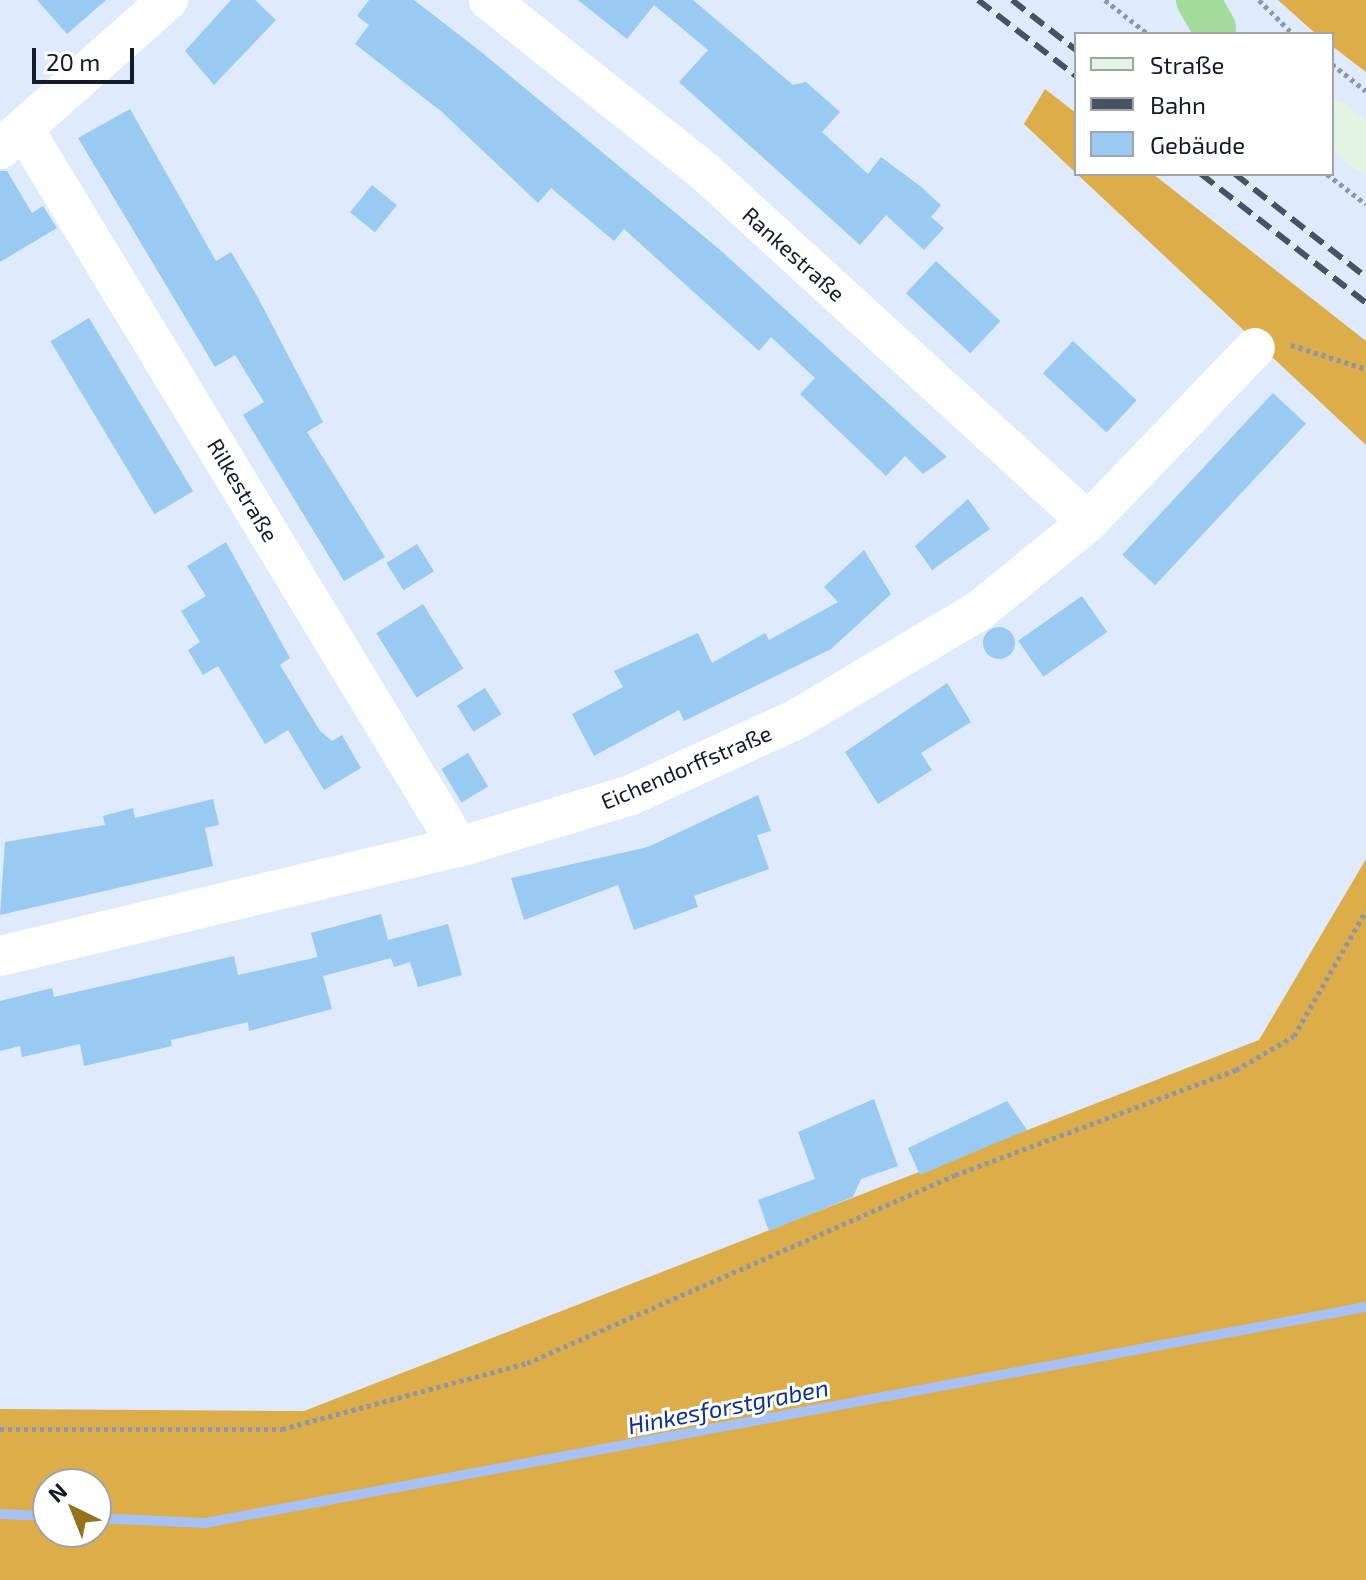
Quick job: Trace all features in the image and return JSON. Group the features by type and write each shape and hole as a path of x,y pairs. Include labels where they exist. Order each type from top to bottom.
{"main road":[{"path":"1177,0 1211,21"},
{"path":"1334,124 1366,150"}],"street":[{"path":"13,141 168,0"},
{"name":"Rankestraße","path":"489,0 704,171 1088,522"},
{"name":"Rilkestraße","path":"13,141 459,847"},
{"name":"Eichendorffstraße","path":"0,956 459,847 631,795 795,720 980,610 1088,522 1255,348"}],"path":[{"path":"1105,0 1145,32"},
{"path":"1259,0 1291,32"},
{"path":"1334,66 1366,91"},
{"path":"1330,176 1366,204"},
{"path":"1255,348 1270,338 1366,369"},
{"path":"0,1429 282,1429 527,1363 955,1175 1236,1070 1294,1036 1366,911"}],"shaded area":[{"path":"1278,0 1366,0 1366,72 1334,48 1334,32 1314,32"},
{"path":"1045,89 1074,111 1074,171 1024,124"},
{"path":"1079,176 1156,176 1366,341 1366,445"},
{"path":"1366,859 1366,1580 0,1580 0,1409 304,1411 1259,1040"}],"building":[{"path":"37,0 106,0 67,34"},
{"path":"231,0 255,0 276,20 214,85 185,51"},
{"path":"369,0 414,0 480,51 719,249 947,457 923,474 905,456 886,476 800,394 815,378 771,337 759,351 624,229 614,241 551,188 538,203 442,112 355,44 369,25 357,16"},
{"path":"578,0 693,0 793,85 806,82 840,112 822,132 868,174 881,157 920,186 941,205 931,217 944,228 924,250 886,215 860,245 679,82 708,50 654,5 627,39"},
{"path":"130,109 216,261 231,252 257,296 323,422 307,432 385,557 344,581 243,415 264,402 235,355 215,367 78,138"},
{"path":"0,171 7,171 32,213 43,206 57,228 0,262"},
{"path":"372,185 397,205 375,232 350,212"},
{"path":"936,261 1000,321 970,353 906,293"},
{"path":"89,318 193,491 154,514 50,341"},
{"path":"1073,341 1137,400 1107,433 1043,373"},
{"path":"1273,393 1306,424 1155,585 1122,555"},
{"path":"968,499 990,529 932,570 915,546"},
{"path":"226,542 290,658 280,665 320,731 332,741 342,735 361,768 324,790 288,730 265,744 218,666 203,675 188,650 200,642 181,611 206,596 187,566"},
{"path":"417,544 434,571 403,590 386,563"},
{"path":"864,550 891,594 831,649 684,721 679,710 594,756 572,714 623,687 614,671 698,633 712,663 765,633 769,640 838,602 824,587"},
{"path":"1082,596 1107,632 1043,677 1018,641"},
{"path":"423,604 463,668 417,698 376,633"},
{"path":"999,627 1010,632 1015,643 1010,654 999,659 988,654 983,643 988,632"},
{"path":"947,683 971,722 921,753 932,770 878,804 845,752"},
{"path":"485,688 501,714 473,732 457,705"},
{"path":"468,753 488,786 462,802 441,769"},
{"path":"758,795 771,831 757,835 769,869 694,896 698,907 634,930 618,885 524,920 511,878 648,847"},
{"path":"213,799 219,825 205,828 213,866 0,915 5,842 105,825 103,816 133,808 135,818"},
{"path":"381,914 388,940 448,924 462,975 418,987 410,962 394,967 391,958 323,976 311,933"},
{"path":"234,956 238,975 318,957 332,1009 249,1031 248,1022 171,1040 172,1046 84,1066 80,1044 22,1057 20,1046 0,1051 0,1001 52,988 54,997"},
{"path":"874,1099 898,1166 861,1179 853,1197 769,1231 758,1200 815,1179 798,1132"},
{"path":"1007,1101 1027,1130 920,1175 908,1148"}],"waterway":[{"name":"Hinkesforstgraben","path":"112,1519 205,1523 1366,1307"},
{"name":"Hinkesforstgraben","path":"0,1514 32,1515"}],"railway":[{"path":"978,0 1074,74"},
{"path":"1012,0 1074,48"},
{"path":"1204,176 1366,303"},
{"path":"1238,176 1366,277"}]}
